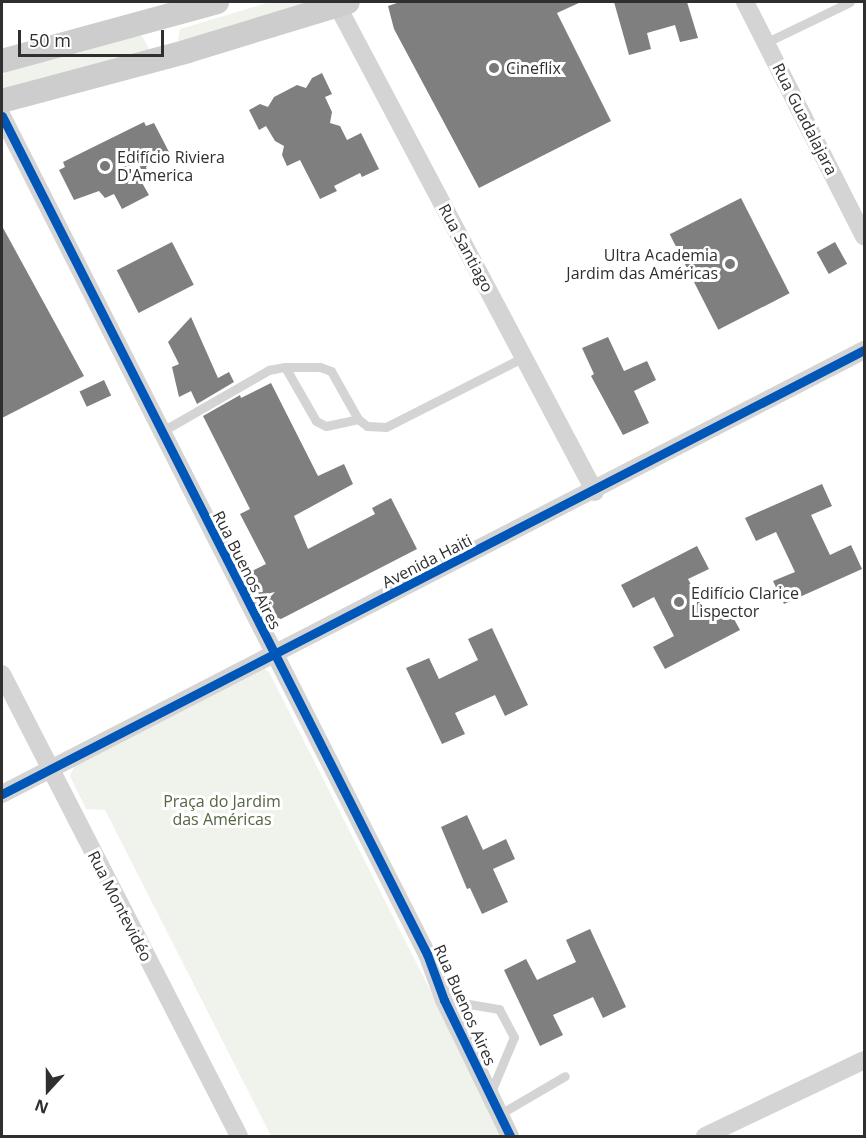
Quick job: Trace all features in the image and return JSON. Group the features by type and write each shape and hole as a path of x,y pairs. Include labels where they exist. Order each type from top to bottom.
{"street":[{"path":"2,61 217,2"},
{"name":"Rua Guadalajara","path":"745,2 864,237"},
{"path":"2,101 188,51 343,3"},
{"name":"Rua Santiago","path":"343,3 595,492"},
{"path":"182,13 174,22 170,39 180,50 188,51"},
{"path":"136,26 152,44 154,60"},
{"name":"Rua Buenos Aires","path":"2,116 274,657 427,954 444,1000 510,1137"},
{"name":"Avenida Haiti","path":"2,794 595,492 864,350"},
{"name":"Rua Montevidéo","path":"2,674 239,1137"},
{"path":"705,1137 864,1060"}],"lane":[{"path":"765,43 850,2"},
{"path":"160,432 269,370 285,367 320,367 331,371 358,418 367,426 386,428 524,357"},
{"path":"285,367 316,421 326,426 358,418"},
{"path":"444,1000 499,1009 514,1037 490,1094"},
{"path":"500,1114 565,1076"}],"green space":[{"path":"270,2 324,2 181,43 178,40 180,29"},
{"path":"142,36 150,51 2,94 2,77 8,68"},
{"name":"Praça do Jardim das Américas","path":"264,669 269,672 504,1136 271,1136 105,810 86,809 70,776 74,767"}],"building":[{"path":"400,2 581,2 557,13 611,121 479,188 394,29 388,6"},
{"path":"614,2 687,2 698,38 680,42 675,25 647,33 651,49 629,55"},
{"path":"322,73 332,94 325,97 332,112 330,123 340,126 347,140 361,133 379,169 362,177 360,173 334,186 337,191 320,199 300,160 287,166 282,155 284,146 275,141 266,126 259,130 249,110 260,104 268,107 274,97 297,85 306,88 312,78"},
{"name":"Edifício Riviera D'America","path":"144,122 146,126 154,123 169,152 146,167 149,177 141,181 149,195 122,209 114,194 105,198 99,191 74,200 59,170 65,167 63,162"},
{"name":"Ultra Academia Jardim das Américas","path":"741,198 790,293 718,330 670,234"},
{"path":"2,226 84,376 2,418"},
{"path":"172,242 194,285 139,313 117,270"},
{"path":"835,242 847,264 829,274 817,252"},
{"path":"191,317 218,378 229,372 234,382 197,404 191,391 179,397 172,367 179,364 168,342"},
{"path":"608,337 624,371 647,361 656,380 634,391 649,423 623,435 591,376 594,374 582,348"},
{"path":"104,380 111,395 87,407 80,391"},
{"path":"271,383 318,476 344,464 353,484 294,516 308,549 375,514 372,508 391,498 417,549 281,619 270,615 248,573 266,564 240,514 250,509 203,416 240,395 241,398"},
{"path":"822,484 832,506 811,515 830,555 851,545 862,569 784,604 773,581 795,572 776,532 756,541 745,518"},
{"name":"Edifício Clarice Lispector","path":"697,546 709,569 688,579 708,618 728,608 740,630 665,669 653,647 674,636 654,597 633,608 621,585"},
{"path":"492,628 528,705 505,716 495,695 455,713 465,734 442,744 406,668 429,658 439,679 478,660 468,639"},
{"path":"467,815 483,850 506,839 515,859 493,869 508,902 482,914 470,888 467,889 441,827"},
{"path":"590,929 626,1007 603,1018 593,997 553,1015 563,1035 540,1046 504,970 526,959 537,980 576,962 566,940"}],"cycle path":[{"path":"2,116 427,954 444,1000 510,1136"},
{"path":"2,794 864,350"}],"place":[{"name":"Cineflix","path":"494,68"},
{"name":"Edifício Riviera D'America","path":"105,166"},
{"name":"Ultra Academia Jardim das Américas","path":"730,264"},
{"name":"Edifício Clarice Lispector","path":"679,602"}]}
